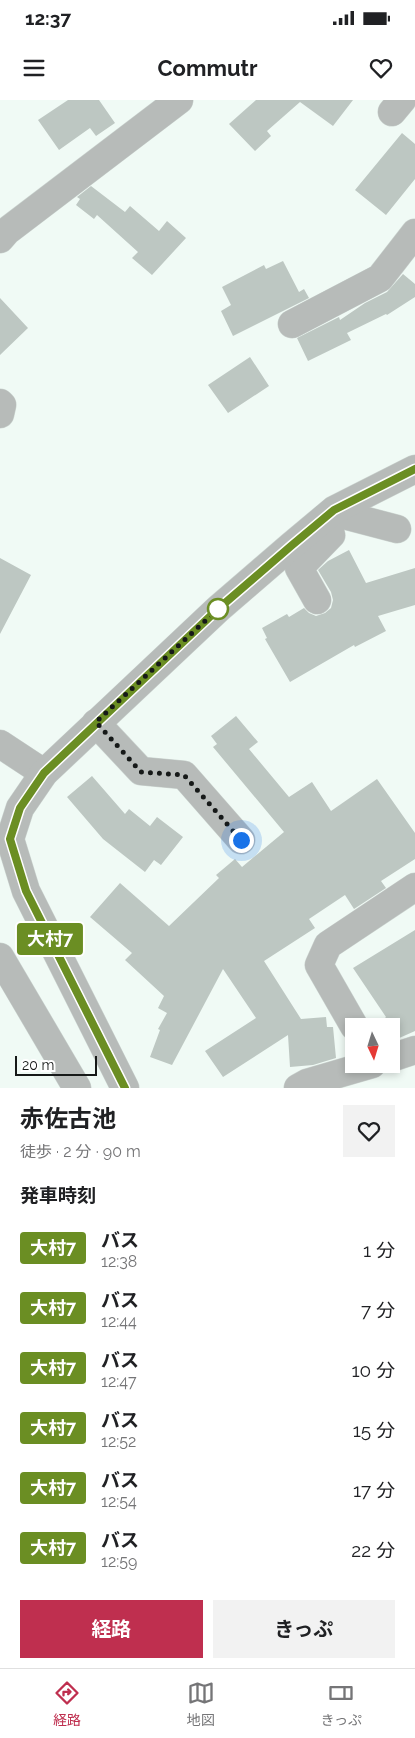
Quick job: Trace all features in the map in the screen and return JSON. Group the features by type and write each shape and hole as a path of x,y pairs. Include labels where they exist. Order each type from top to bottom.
{"street":[{"path":"0,239 7,231 175,102"},
{"path":"292,324 380,278 415,233"},
{"path":"0,403 2,406 0,414"},
{"path":"125,1088 26,891 10,839 20,808 44,773 218,609 328,515 415,469"},
{"path":"328,515 397,529"},
{"path":"317,600 299,568 331,535 328,515"},
{"path":"96,722 141,772 184,775 241,840"},
{"path":"0,744 44,773"},
{"path":"349,1018 319,965 328,945 415,887"},
{"path":"0,957 77,1088"},
{"path":"400,1055 415,1050"},
{"path":"316,1085 348,1073"}],"building":[{"path":"68,100 99,100 115,123 96,136 90,128 59,150 38,120"},
{"path":"256,100 353,100 333,126 300,102 267,131 271,136 255,151 229,124"},
{"path":"402,133 415,144 415,179 386,215 355,190"},
{"path":"91,186 125,212 130,206 159,231 167,221 186,238 152,275 132,258 138,252 97,215 94,219 76,205 80,199 77,197"},
{"path":"283,261 299,292 304,289 309,298 233,336 221,311 231,305 222,287 264,265 266,269"},
{"path":"403,274 415,284 415,297 387,315 347,333 351,340 308,361 297,338 339,317 340,320 365,303 387,292"},
{"path":"0,298 28,328 0,355"},
{"path":"250,357 269,386 228,413 208,385"},
{"path":"349,550 366,583 415,568 415,605 378,616 386,631 355,647 354,645 290,682 265,639 267,638 262,628 287,614 289,617 304,608 316,616 325,613 331,608 333,600 331,592 318,570 328,561"},
{"path":"0,558 31,575 0,634"},
{"path":"236,716 258,742 249,749 289,797 312,782 331,811 377,779 415,833 415,859 381,881 386,888 354,909 345,895 309,919 315,928 264,961 301,1019 326,1017 327,1027 333,1027 336,1058 313,1065 290,1067 288,1035 223,1077 205,1051 256,1018 223,969 172,1065 150,1057 160,1030 158,1029 167,1013 158,1008 164,996 125,960 132,953 90,917 120,883 169,926 219,878 216,875 235,859 242,867 284,832 213,747 217,744 211,736"},
{"path":"92,776 125,814 129,809 150,826 157,817 183,837 161,865 154,860 145,872 103,839 67,797"},
{"path":"415,930 415,1031 400,1038 400,1018 385,1018 353,968"}],"bus line":[{"name":"大村7","path":"125,1088 26,891 10,839 20,808 44,773 96,722 218,609 291,546 334,510 415,469"}],"route":[{"path":"218,609 96,722 141,772 184,775 241,840"}]}
